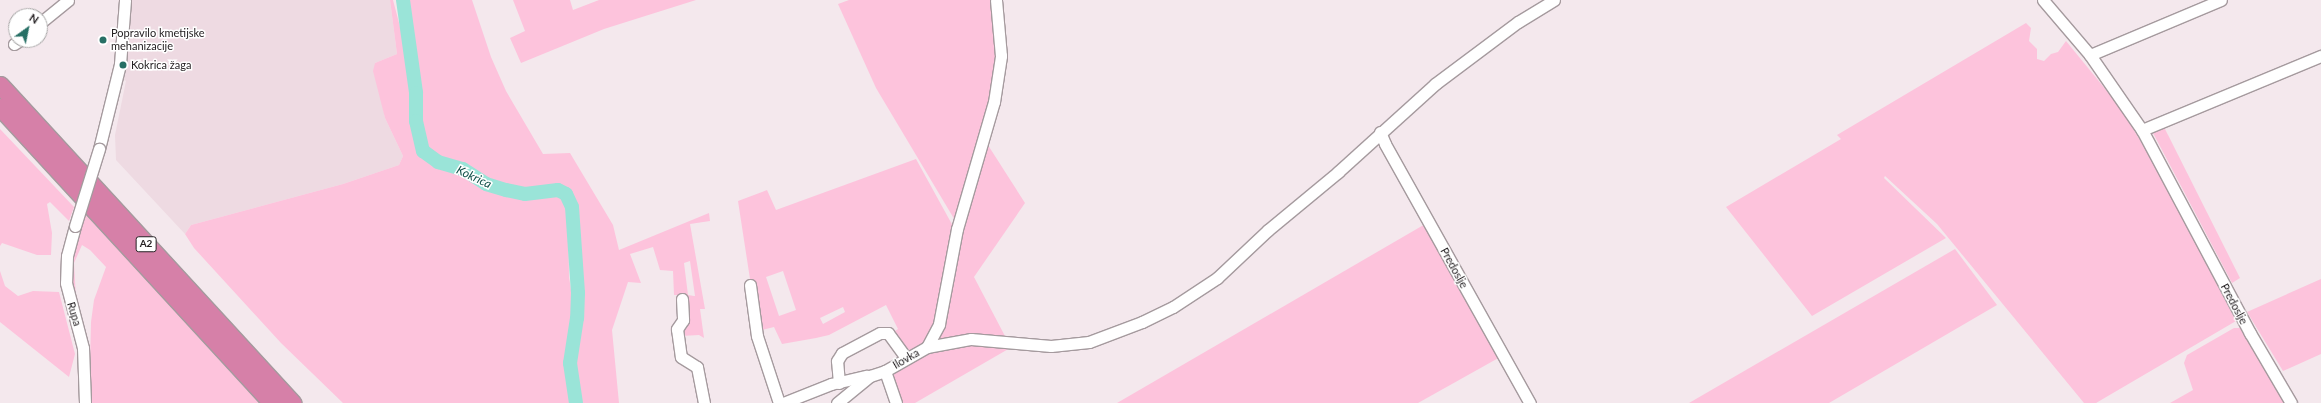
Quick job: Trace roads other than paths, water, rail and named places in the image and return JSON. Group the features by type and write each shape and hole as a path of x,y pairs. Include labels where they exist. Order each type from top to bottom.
{"highway":[{"name":"A2","path":"0,85 292,403"},
{"name":"A2","path":"0,107 272,403"}],"street":[{"path":"48,16 68,0"},
{"name":"Rupa","path":"85,403 83,348 66,283 67,256 99,149 120,64 125,0"},
{"path":"928,347 938,324 957,229 994,102 1001,56 996,0"},
{"name":"Ilovka","path":"837,403 870,376 885,372 906,358 928,347 950,341 983,339 1051,346 1072,345 1089,342 1142,322 1172,307 1218,278 1268,230 1338,172 1380,132 1435,84 1475,53 1554,0"},
{"path":"2043,0 2090,55 2142,130 2321,56"},
{"path":"2090,55 2221,0"},
{"name":"Predoslje","path":"2142,130 2250,333 2291,403"},
{"name":"Predoslje","path":"1380,132 1384,144 1530,403"},
{"path":"750,285 757,336 779,403"},
{"path":"682,299 683,320 677,330 681,357 697,367 704,403"},
{"path":"839,383 837,361 842,354 880,333 888,333 906,358"},
{"name":"Ilovka","path":"885,372 896,403"},
{"path":"783,403 839,383 870,376"}],"waterway":[{"name":"Kokrica","path":"403,0 416,93 416,121 423,151 438,162 463,169 486,184 506,190 525,194 558,190 566,194 572,207 578,293 577,318 570,363 576,403"}],"place":[{"name":"Popravilo kmetijske mehanizacije","path":"103,40"},
{"name":"Kokrica žaga","path":"123,65"}]}
